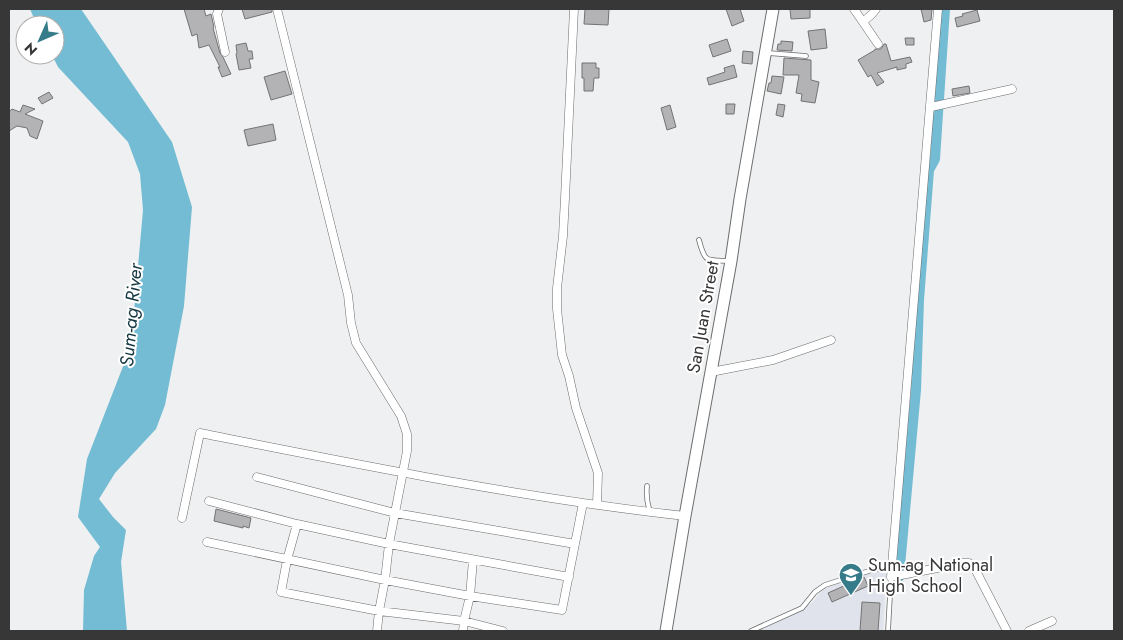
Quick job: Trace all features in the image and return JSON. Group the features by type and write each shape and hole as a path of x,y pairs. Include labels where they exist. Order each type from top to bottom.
{"main road":[{"name":"San Juan Street","path":"666,631 773,9"}],"street":[{"path":"219,9 217,14 225,52"},
{"path":"277,9 348,295 351,323 356,343 401,416 407,434 407,451 389,544 376,631"},
{"path":"574,9 563,236 557,288 557,309 562,355 576,408 598,473 597,505"},
{"path":"854,9 878,44"},
{"path":"863,22 876,9"},
{"path":"940,10 933,106 924,171 892,567 897,575 969,563 976,570 1007,631"},
{"path":"933,106 1012,89"},
{"path":"712,372 773,360 831,340"},
{"path":"182,518 200,433 403,473 583,503 685,516"},
{"path":"257,477 395,513 575,544"},
{"path":"209,501 297,524 389,544 569,577"},
{"path":"207,542 385,580 470,596 562,610 583,503"},
{"path":"297,524 281,592 379,611 464,622 503,631"},
{"path":"463,631 470,596 473,560"},
{"path":"1030,631 1052,621"}],"lane":[{"path":"766,52 806,56"},
{"path":"698,240 704,257 709,260 731,261"},
{"path":"647,486 646,495 650,512"},
{"path":"751,631 802,608 815,592 826,585 875,569 892,567"},
{"path":"888,631 897,575"}],"shaded area":[{"name":"Sum-ag National High School","path":"887,564 883,631 751,631 812,603 823,589"}],"water":[{"path":"30,9 81,9 172,142 192,207 184,306 165,405 156,429 115,473 99,499 126,530 121,562 127,631 83,631 84,590 94,556 100,547 78,517 87,459 131,346 143,210 140,174 128,142 57,65 65,65 65,15 33,15"}],"building":[{"path":"184,9 204,9 206,16 211,14 220,53 231,74 222,77 218,67 220,67 209,45 199,48 197,34 192,36"},
{"path":"242,9 272,9 272,12 245,19"},
{"path":"585,9 609,9 608,25 584,24"},
{"path":"726,9 740,9 744,21 732,26"},
{"path":"790,9 810,9 810,18 791,19"},
{"path":"921,9 932,9 931,20 924,22"},
{"path":"977,10 980,21 957,27 955,18"},
{"path":"825,29 827,48 811,50 808,31"},
{"path":"905,38 914,38 914,45 906,45"},
{"path":"727,39 731,51 713,57 709,45"},
{"path":"781,41 793,42 792,51 777,50 778,44 781,44"},
{"path":"246,43 248,51 252,51 253,59 249,59 251,68 239,70 236,45"},
{"path":"886,44 891,61 910,57 912,62 906,64 906,68 897,70 897,67 877,73 884,82 877,86 871,75 868,77 858,60 875,49 881,49"},
{"path":"743,51 753,52 752,64 742,63"},
{"path":"784,58 811,60 811,80 819,82 815,103 801,101 802,94 796,93 799,75 783,75"},
{"path":"582,63 596,63 596,68 599,68 599,78 594,78 593,91 584,91"},
{"path":"734,65 737,77 709,85 707,78 725,72 724,68"},
{"path":"285,71 292,94 271,100 264,77"},
{"path":"772,76 784,77 781,94 767,91"},
{"path":"969,86 970,93 953,96 952,89"},
{"path":"49,92 53,98 42,104 38,98"},
{"path":"726,104 735,104 734,114 726,114"},
{"path":"778,104 785,105 783,117 776,115"},
{"path":"23,105 35,109 25,114 43,121 37,139 30,136 27,128 17,126 9,131 9,112 12,109 20,112"},
{"path":"670,105 676,127 667,130 661,108"},
{"path":"273,124 276,140 248,146 244,130"},
{"path":"216,509 251,518 249,528 214,521"},
{"path":"864,577 868,586 832,602 828,593"},
{"path":"862,602 880,603 878,631 860,631"}],"waterway":[{"path":"899,577 916,390 919,300 929,170 935,159 945,9"}],"place":[{"name":"Sum-ag National High School","path":"851,596"}],"water label":[{"name":"Sum-ag River","path":"131,315"}]}
